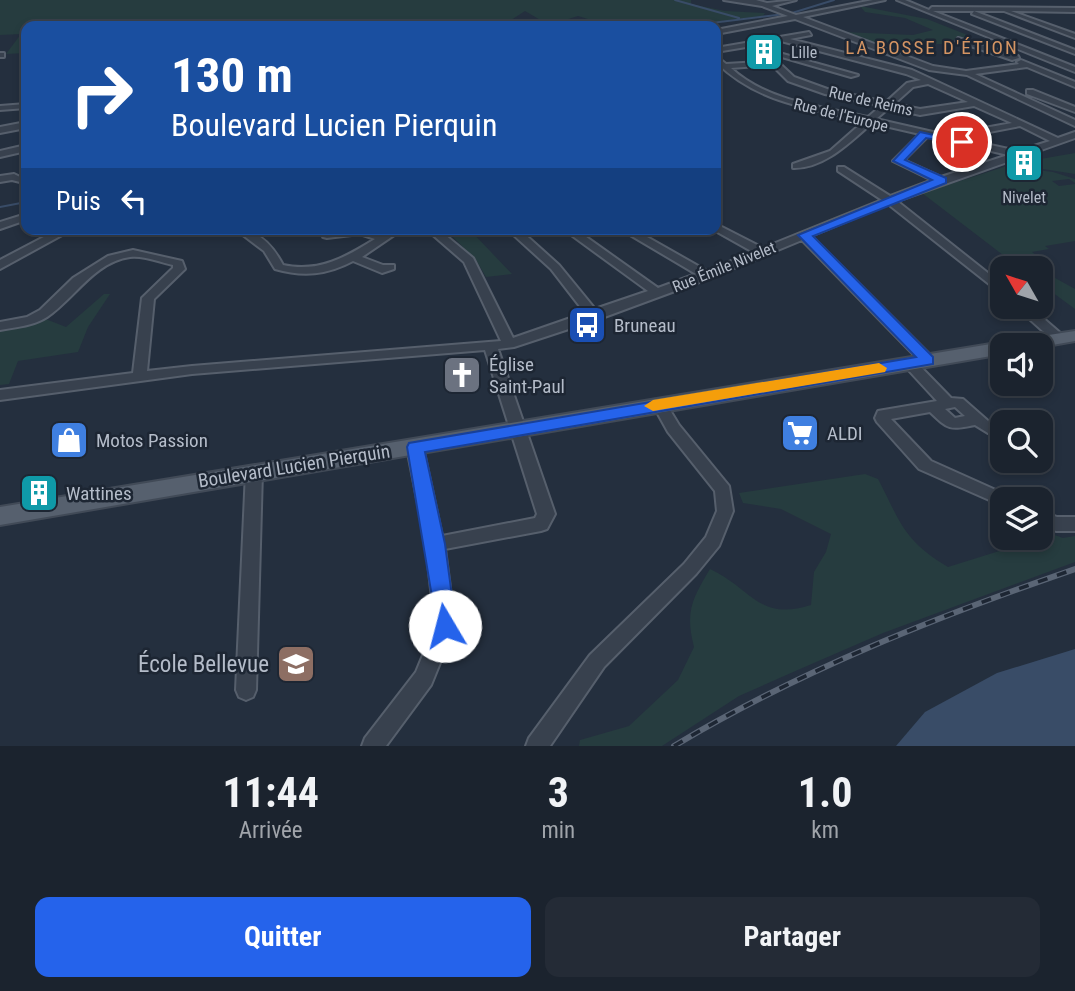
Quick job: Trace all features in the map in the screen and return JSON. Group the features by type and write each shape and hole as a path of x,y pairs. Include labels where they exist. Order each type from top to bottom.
{"main road":[{"name":"Boulevard Lucien Pierquin","path":"0,516 990,350"}],"street":[{"path":"727,0 766,5 793,0"},
{"path":"751,0 932,68 969,74 1075,123"},
{"path":"721,32 882,0"},
{"path":"900,0 1075,70"},
{"path":"940,0 1075,51"},
{"path":"1061,0 1073,10"},
{"path":"924,9 1073,10"},
{"path":"999,9 1075,36"},
{"path":"1034,36 1065,33"},
{"path":"721,49 809,34"},
{"path":"781,40 919,76 1058,141"},
{"path":"958,40 1015,58 1075,85"},
{"path":"753,44 770,52 855,75"},
{"path":"770,52 765,54 774,64"},
{"path":"1015,58 1037,55"},
{"path":"724,66 774,64 794,59"},
{"name":"Rue de l'Europe","path":"721,63 737,78 763,93 803,106 1018,154"},
{"name":"Rue de Reims","path":"774,64 791,79 830,92 920,112 974,104"},
{"path":"846,81 877,64"},
{"path":"969,74 1029,65"},
{"path":"919,76 932,68"},
{"path":"796,166 833,153 910,85 929,81"},
{"path":"830,92 838,86"},
{"path":"1030,92 1075,110"},
{"path":"0,108 21,106"},
{"path":"943,139 1019,124"},
{"path":"0,130 21,126"},
{"path":"924,135 898,161 942,181"},
{"name":"Rue Émile Nivelet","path":"0,396 140,376 509,344 658,293 890,200 1075,135"},
{"path":"0,154 21,149"},
{"path":"841,169 890,200 990,281"},
{"path":"0,179 19,178 21,181"},
{"path":"0,226 21,219"},
{"path":"721,230 762,252"},
{"path":"0,265 57,235"},
{"path":"248,235 269,250 279,267 290,271 321,272 353,257 389,235"},
{"path":"374,235 384,238"},
{"path":"439,235 469,260 509,344"},
{"path":"519,235 555,267 594,316"},
{"path":"576,235 658,293"},
{"path":"636,235 706,275"},
{"path":"804,235 918,362 941,405"},
{"path":"0,326 31,320 44,313 69,286 112,258 133,253 178,263 179,270 148,298 140,376"},
{"path":"353,257 382,269 390,267"},
{"path":"1040,319 1067,337"},
{"path":"435,544 541,524 546,514 490,346"},
{"path":"983,423 962,404 883,415 882,418 925,466 990,494"},
{"path":"537,746 597,661 690,569 713,541 725,511 723,490 673,428 660,405"},
{"path":"373,746 424,678 445,626 435,544 415,447"},
{"path":"246,690 254,472"},
{"path":"1053,523 1075,524"}],"green space":[{"path":"0,0 691,0 691,4 725,11 765,13 763,16 720,21 595,21 578,16 562,21 542,21 525,11 510,21 21,21 21,34 0,35"},
{"path":"860,6 927,19 970,36 949,41 955,44 883,47 843,32 913,35 933,30 905,18 865,12"},
{"path":"21,34 21,53 6,54"},
{"path":"1075,153 1075,174 1012,164"},
{"path":"1007,166 1053,172 1075,179 1075,183 1069,179 1052,181 1059,186 1075,184 1075,241 1045,246 1049,249 1032,252 1037,256 1004,256 922,193"},
{"path":"451,235 475,235 512,274 486,277 476,260"},
{"path":"1054,277 1075,289 1075,309 1054,294"},
{"path":"104,294 110,294 88,327 78,352 18,361 9,384 0,385 0,330 19,327 43,318 66,327"},
{"path":"865,474 878,479 898,519 912,539 948,567 1003,550 1053,550 1053,534 1063,538 1075,536 1075,562 883,633 739,696 662,746 579,746 580,740 629,726 678,680 694,647 690,624 692,606 710,569 767,606 793,609 811,605 814,572 826,552 831,534 781,509 743,503 739,493"}],"water":[{"path":"1075,649 1075,746 896,746 925,712 997,673"}],"waterway":[{"path":"675,0 739,18"},
{"path":"792,13 834,0"},
{"path":"721,22 785,14"},
{"path":"0,207 21,203"}],"railway":[{"path":"674,746 820,669 921,626 1075,569"}],"slow traffic":[{"path":"653,406 879,368"}],"place":[{"name":"Lille","path":"764,52"},
{"name":"Nivelet","path":"1024,163"},
{"name":"Bruneau","path":"587,325"},
{"name":"Église Saint-Paul","path":"462,375"},
{"name":"ALDI","path":"800,433"},
{"name":"Motos Passion","path":"69,440"},
{"name":"Wattines","path":"39,493"},
{"name":"École Bellevue","path":"296,664"}],"district":[{"name":"LA BOSSE D'ÉTION","path":"932,47"}],"route":[{"path":"445,626 435,544 415,447 927,360 804,235 942,181 898,161 924,135 962,142"}]}
